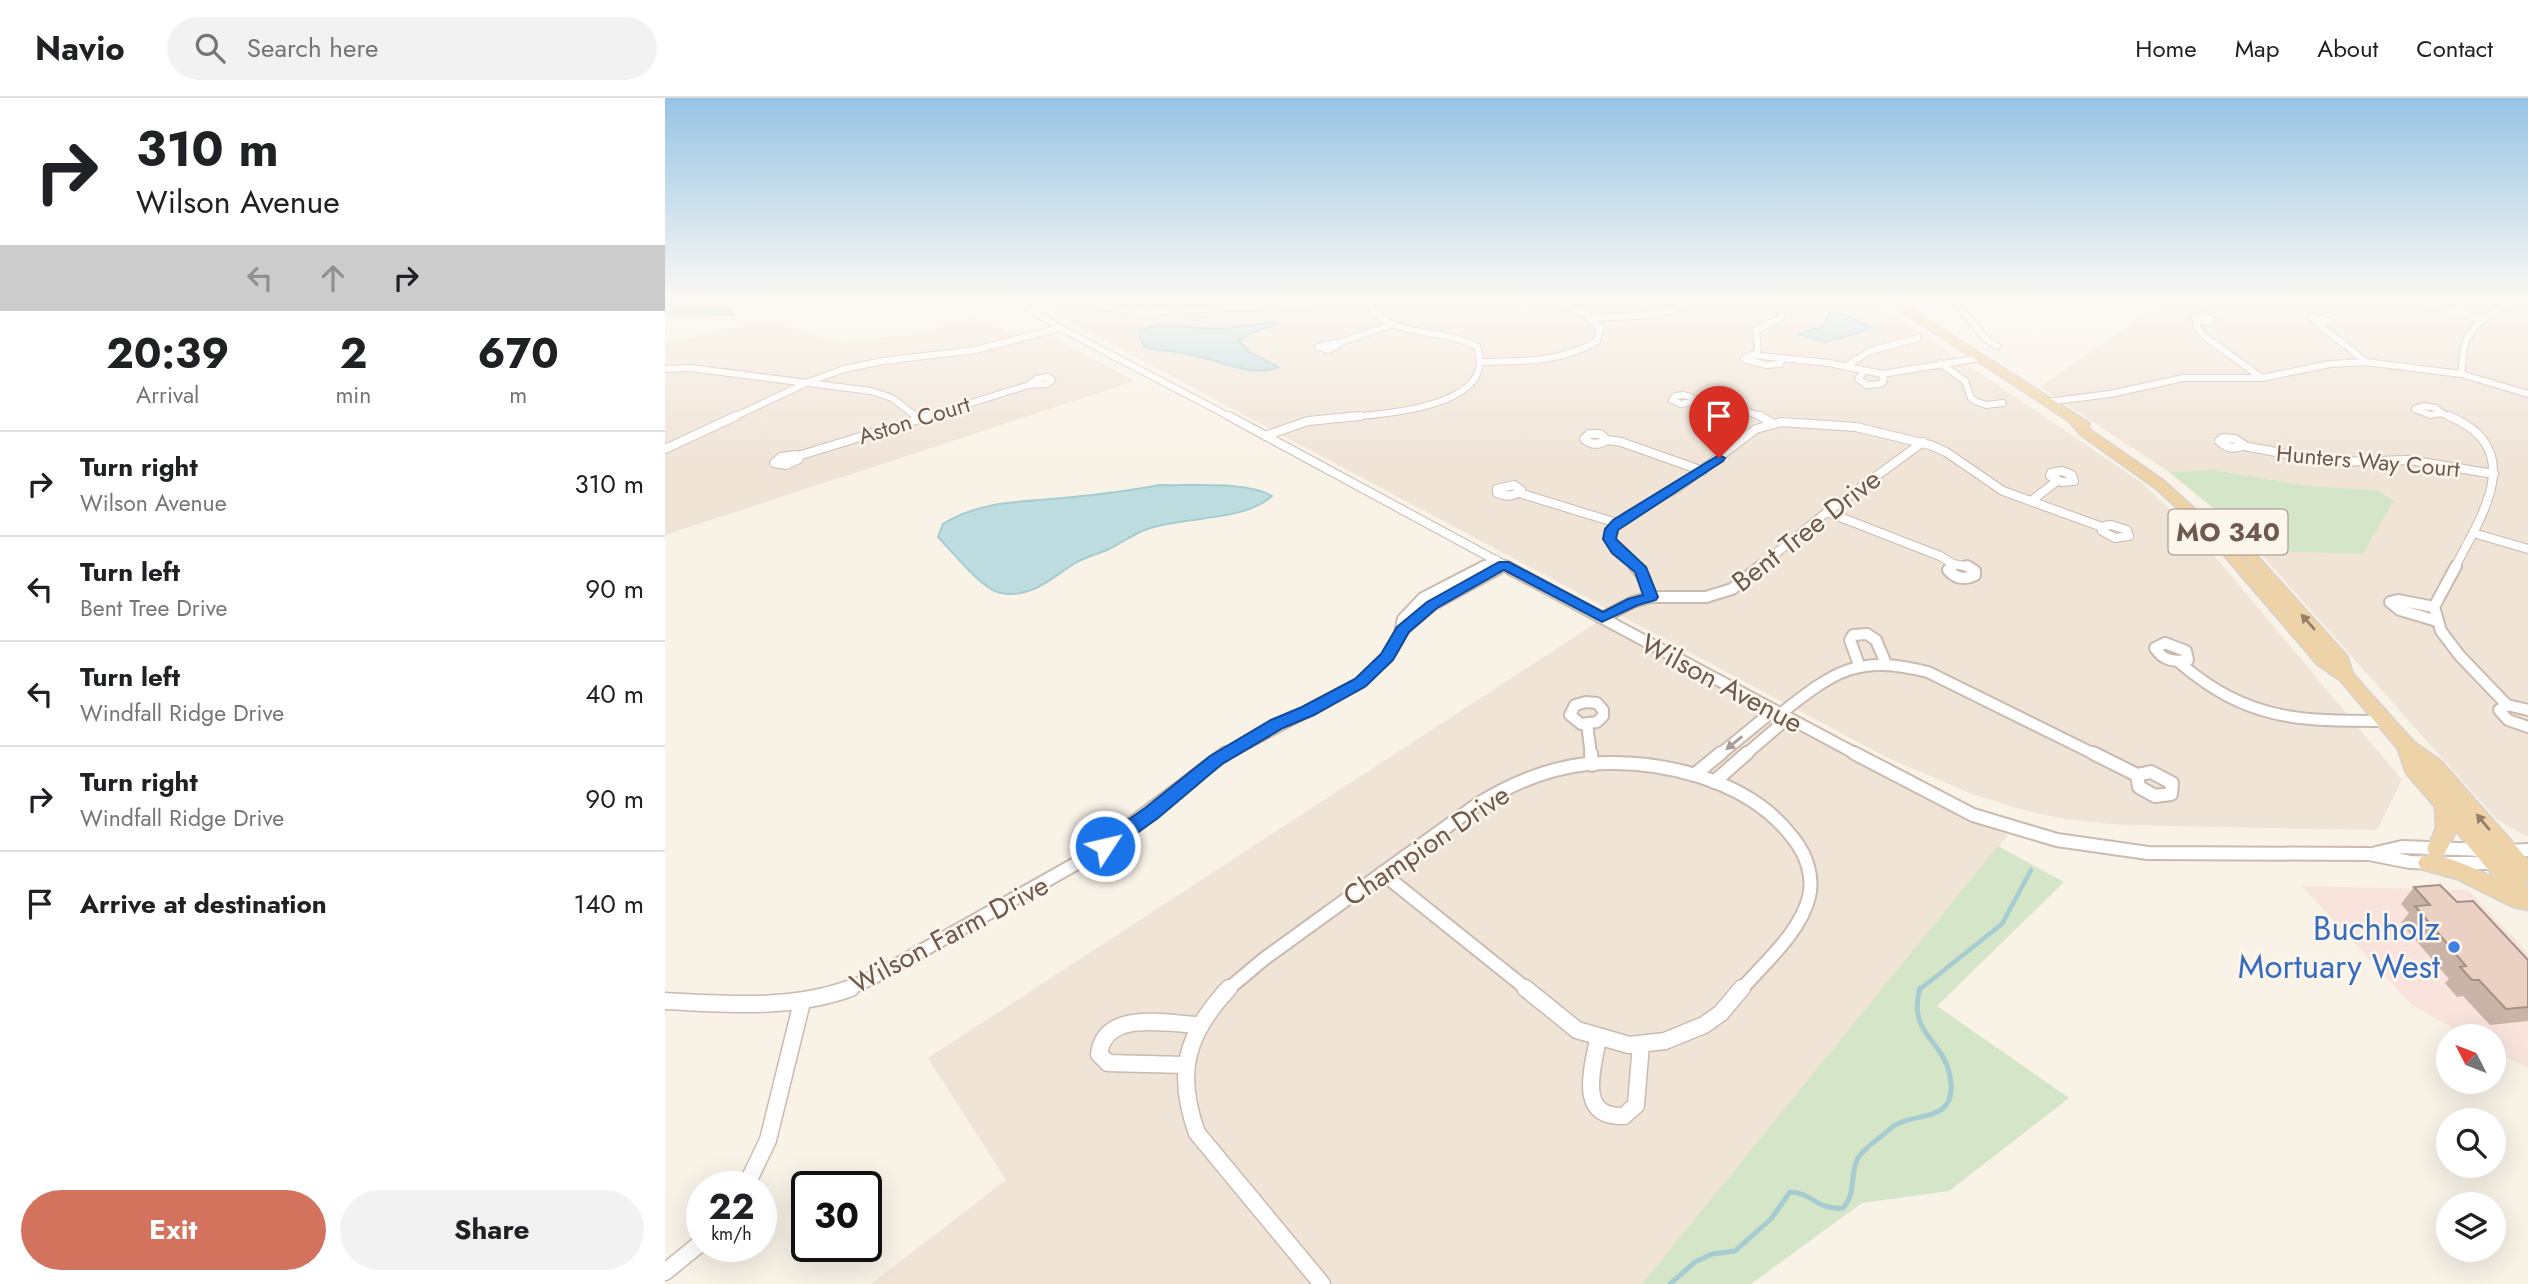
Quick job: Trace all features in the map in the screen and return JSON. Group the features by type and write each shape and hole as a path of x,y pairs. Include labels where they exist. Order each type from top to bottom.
{"main road":[{"name":"MO 340","path":"1972,352 2075,421 2085,432 2159,484 2192,512 2226,547 2323,660 2347,677 2407,747 2434,766 2512,859 2528,903"},
{"name":"MO 340","path":"2407,747 2413,768 2445,805 2512,859"},
{"path":"2445,805 2449,824 2447,834 2432,856 2528,903"}],"street":[{"path":"665,449 806,383 872,362 953,352"},
{"name":"Wilson Avenue","path":"1107,352 1972,815 2057,840 2148,853 2369,854 2410,862 2432,856 2512,859"},
{"path":"1269,438 1335,419 1416,408 1441,401 1470,384 1480,362 1479,352"},
{"path":"1480,362 1547,359 1571,352"},
{"path":"1756,352 1755,355 1846,366 1882,374 1980,358"},
{"path":"1846,366 1869,352"},
{"path":"2227,352 2262,378"},
{"path":"2355,352 2367,362"},
{"path":"2461,374 2465,352"},
{"path":"2047,402 2110,394 2183,378 2262,378 2330,364 2367,362 2461,374 2528,394"},
{"path":"1940,363 1969,383 1971,398 1976,402 1994,405 2003,403"},
{"path":"665,369 690,368 880,393 892,398 920,419"},
{"path":"1864,371 1858,379 1867,385 1881,384 1884,380 1882,374"},
{"name":"Aston Court","path":"799,456 1030,385"},
{"path":"1693,400 1728,403 1749,409 1772,423"},
{"path":"2441,413 2465,422 2479,432 2490,451 2494,474 2493,490 2434,607 2437,621 2459,656 2507,705"},
{"path":"1651,597 1641,570 1617,550 1609,539 1612,529 1617,523 1703,471 1750,433 1772,423 1816,421 1923,442 1944,452 1990,484 2102,527"},
{"path":"1607,440 1621,442 1703,471"},
{"path":"665,442 677,444"},
{"name":"Bent Tree Drive","path":"1602,618 1633,602 1651,597 1706,597 1732,589 1827,512 1923,442"},
{"name":"Hunters Way Court","path":"2243,446 2264,452 2332,462 2409,460 2494,474"},
{"path":"2031,501 2057,481"},
{"path":"1519,494 1617,523"},
{"path":"1827,512 1940,556 1953,564"},
{"path":"2473,533 2528,549"},
{"name":"Wilson Farm Drive","path":"665,1001 783,1006 840,993 874,977 1063,872 1151,813 1216,760 1277,724 1321,705 1360,682 1388,657 1403,630 1432,605 1500,562"},
{"path":"2434,607 2398,600 2390,602 2400,610 2437,621"},
{"path":"1859,665 1850,640 1853,635 1861,633 1875,637 1886,664"},
{"path":"2180,663 2214,690 2266,714 2306,721 2385,721"},
{"path":"1695,775 1829,676 1859,665 1886,664 1928,672 2137,775"},
{"path":"2528,710 2507,705 2500,707 2503,717 2528,727"},
{"path":"1714,782 1780,714"},
{"path":"1587,724 1592,765"},
{"name":"Champion Drive","path":"1322,1284 1197,1133 1190,1115 1183,1082 1185,1065 1200,1025 1210,1009 1238,980 1382,873 1497,793 1554,771 1592,765 1628,764 1695,775 1714,782 1770,814 1796,839 1806,856 1810,873 1807,909 1799,922 1721,1013 1705,1025 1665,1041 1629,1045 1577,1030 1382,873"},
{"path":"753,1171 768,1140 802,1002"},
{"path":"1185,1065 1108,1063 1099,1054 1099,1047 1108,1031 1123,1023 1200,1025"},
{"path":"1598,1038 1591,1099 1598,1112 1607,1117 1624,1116 1636,1105 1641,1044"},
{"path":"665,1272 686,1255"}],"shaded area":[{"path":"665,352 1082,352 1135,381 665,535"},
{"path":"1127,352 1950,352 2141,482 2223,566 2402,780 2377,830 2123,825 2064,819 2020,809 1972,794 1886,757"},
{"path":"2090,352 2528,352 2528,837 2497,820 2258,551 2362,554 2394,499 2377,490 2308,486 2214,470 2169,472 2040,387"},
{"path":"1599,621 1951,812 2008,835 1642,1284 871,1284 1006,1180 928,1058"},
{"path":"2302,886 2468,890 2528,953 2528,1068 2506,1057 2506,1024 2446,1024 2412,1005"}],"green space":[{"path":"2214,470 2308,486 2377,490 2394,500 2363,554 2258,551 2217,511 2169,472"},
{"path":"1998,846 2064,882 1937,1006 2069,1098 1949,1191 1862,1203 1751,1284 1642,1284"}],"water":[{"path":"1177,352 1250,352 1278,367 1267,370 1246,369"},
{"path":"1160,485 1233,486 1261,491 1272,496 1260,505 1244,511 1173,523 1140,532 1077,562 1051,580 1023,593 1001,593 985,585 938,537 943,524 957,516 986,507"}],"building":[{"path":"2440,885 2457,902 2473,901 2528,960 2528,1007 2506,1009 2479,980 2472,980 2460,967 2466,966 2415,906 2430,905 2414,887"}],"waterway":[{"path":"1920,989 2002,924 2031,870"},
{"path":"1670,1284 1695,1262 1712,1254 1735,1251 1771,1219 1790,1192 1804,1195 1827,1207 1843,1208 1850,1196 1855,1164 1864,1151 1899,1123 1932,1114 1948,1103 1951,1092 1950,1076 1941,1053 1927,1035 1918,1016 1920,989"}],"place":[{"name":"Buchholz Mortuary West","path":"2454,947"}],"route":[{"path":"1105,846 1216,760 1249,739 1333,699 1360,682 1388,657 1403,630 1432,605 1504,565 1602,618 1612,611 1651,597 1641,570 1617,550 1609,539 1612,529 1629,515 1675,489 1719,458"}]}
